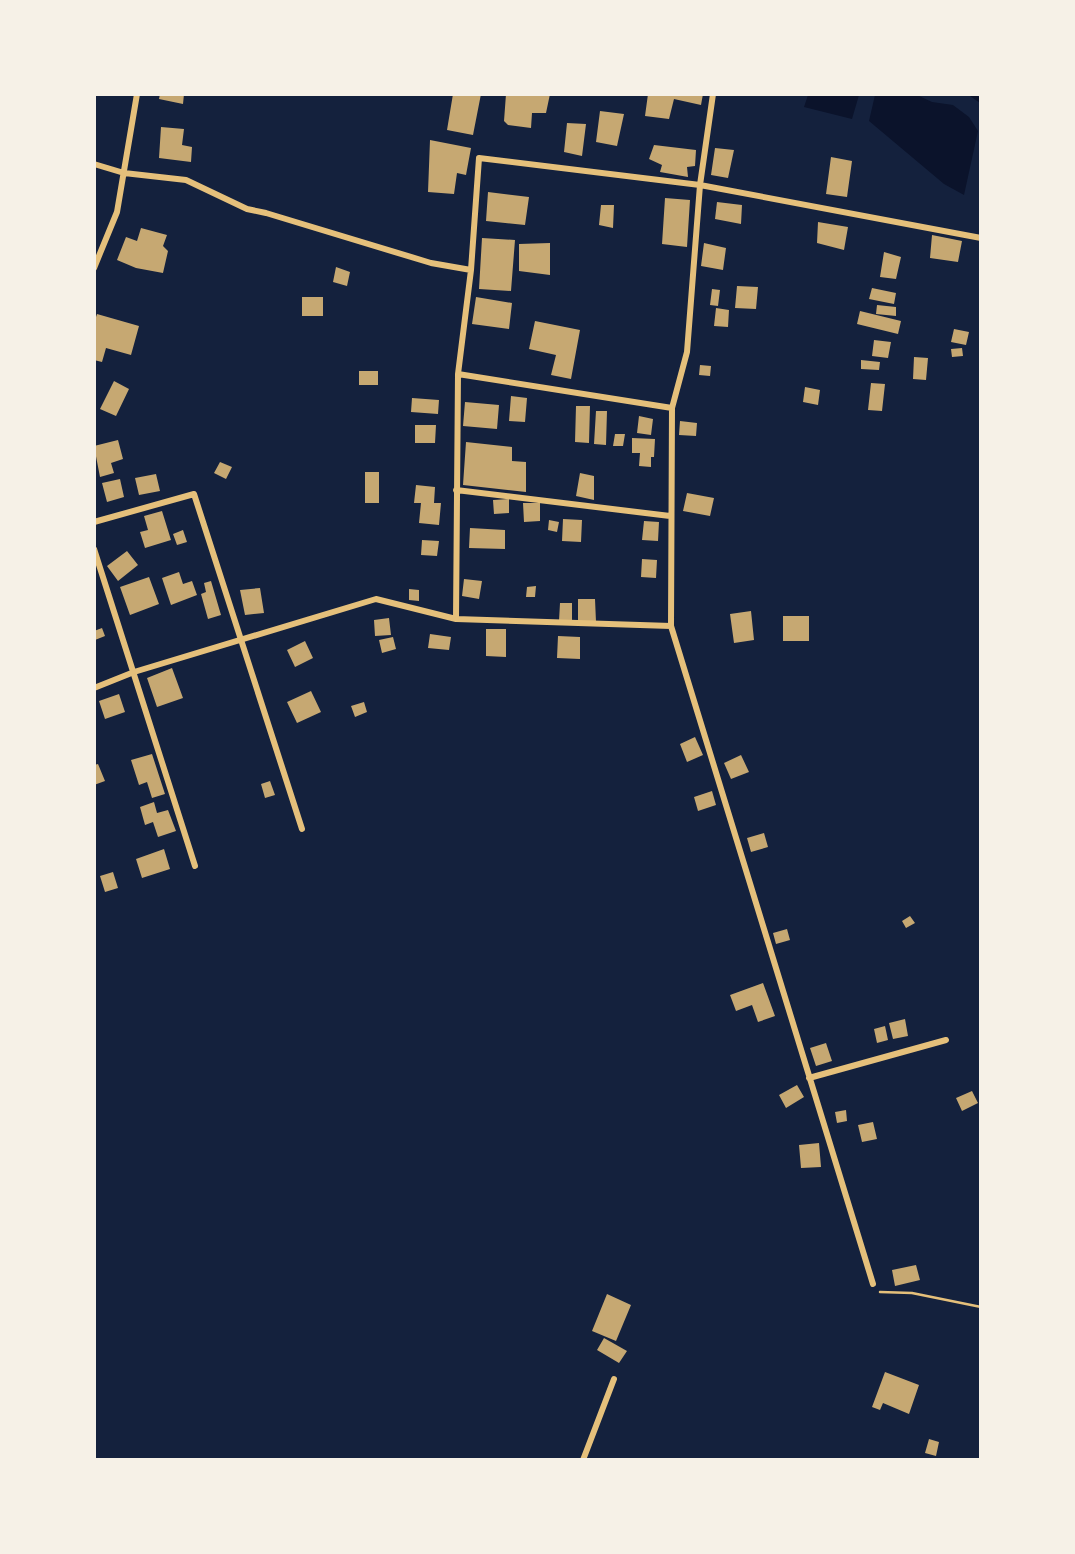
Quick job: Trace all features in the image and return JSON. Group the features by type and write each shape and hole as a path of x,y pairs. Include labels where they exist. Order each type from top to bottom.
{"street":[{"path":"94,268 117,212 137,94"},
{"path":"713,94 700,186 687,352 672,408 671,626 873,1284"},
{"path":"456,619 458,374 471,270 479,158 700,186 981,238"},
{"path":"94,164 124,173 186,180 247,209 431,263 471,270"},
{"path":"458,374 672,408"},
{"path":"456,490 670,516"},
{"path":"94,522 194,494 302,829"},
{"path":"94,549 195,866"},
{"path":"94,688 134,672 376,599 456,619 671,626"},
{"path":"809,1078 946,1040"},
{"path":"583,1460 614,1379"}],"path":[{"path":"873,1284 879,1292 912,1293 981,1307"}],"water":[{"path":"808,94 859,95 852,119 804,107"},
{"path":"875,95 917,95 932,102 953,105 969,117 978,131 964,195 944,184 869,121"}],"building":[{"path":"160,94 184,94 183,104 159,99"},
{"path":"453,94 481,94 473,135 447,130"},
{"path":"506,94 550,94 546,113 532,113 531,128 508,125 504,121"},
{"path":"648,94 703,94 701,105 674,99 669,119 645,116"},
{"path":"600,111 624,114 617,146 596,142"},
{"path":"567,123 586,124 582,156 564,152"},
{"path":"161,127 184,129 182,145 192,147 191,162 159,158"},
{"path":"430,140 471,148 466,175 457,173 454,194 428,192"},
{"path":"654,145 696,150 695,166 687,167 688,177 660,172 662,165 649,159"},
{"path":"715,148 734,150 728,178 711,175"},
{"path":"831,157 852,161 847,197 826,194"},
{"path":"488,192 529,197 525,225 486,221"},
{"path":"665,198 690,200 687,247 662,244"},
{"path":"717,202 742,205 741,224 715,219"},
{"path":"601,205 614,205 613,228 599,225"},
{"path":"818,222 848,227 844,250 817,243"},
{"path":"141,228 167,235 163,246 168,251 163,273 136,268 117,260 126,237 137,241"},
{"path":"932,235 962,241 958,262 930,258"},
{"path":"482,238 515,240 511,291 479,289"},
{"path":"550,243 550,275 519,271 519,244"},
{"path":"704,243 726,248 723,270 701,266"},
{"path":"884,252 901,257 896,279 880,277"},
{"path":"336,267 350,272 347,286 333,282"},
{"path":"737,286 758,287 756,309 735,308"},
{"path":"872,288 896,293 894,304 869,299"},
{"path":"712,289 720,290 718,306 710,305"},
{"path":"302,297 323,297 323,316 302,316"},
{"path":"476,297 512,303 509,329 472,324"},
{"path":"877,305 896,307 896,316 876,314"},
{"path":"716,308 729,310 728,327 714,326"},
{"path":"860,311 901,321 898,334 857,324"},
{"path":"97,314 139,326 131,355 106,348 102,362 94,360 94,323"},
{"path":"535,321 580,330 571,379 551,375 556,355 529,349"},
{"path":"954,329 969,332 966,345 951,342"},
{"path":"874,340 891,342 888,358 872,356"},
{"path":"962,348 963,356 952,357 951,349"},
{"path":"914,357 928,358 926,380 913,379"},
{"path":"861,360 880,362 879,370 861,369"},
{"path":"700,365 711,366 710,376 699,375"},
{"path":"359,371 378,371 378,385 359,385"},
{"path":"114,381 129,389 116,416 100,409"},
{"path":"871,383 885,384 882,411 868,410"},
{"path":"805,387 820,390 818,405 803,402"},
{"path":"511,396 527,398 525,422 509,421"},
{"path":"412,398 439,400 438,414 411,412"},
{"path":"465,402 499,405 497,429 463,426"},
{"path":"576,406 590,406 589,443 575,442"},
{"path":"596,411 607,411 606,445 594,444"},
{"path":"639,416 653,419 651,435 637,433"},
{"path":"680,421 697,423 696,436 679,435"},
{"path":"415,425 436,425 435,443 415,443"},
{"path":"615,434 625,434 623,446 613,446"},
{"path":"632,438 655,439 651,467 639,466 640,453 632,453"},
{"path":"118,440 123,459 111,463 114,473 100,477 94,446"},
{"path":"466,442 512,447 512,461 526,462 526,492 463,485"},
{"path":"220,462 232,467 226,479 214,473"},
{"path":"365,472 379,472 379,503 365,503"},
{"path":"580,473 594,476 594,500 576,496"},
{"path":"156,474 160,491 139,495 135,478"},
{"path":"120,479 124,497 107,502 102,483"},
{"path":"416,485 435,487 434,503 441,503 439,525 419,523 421,503 414,503"},
{"path":"687,493 714,498 710,516 683,511"},
{"path":"509,499 509,513 494,514 493,500"},
{"path":"523,503 540,503 540,521 524,522"},
{"path":"162,511 171,540 145,548 140,532 148,530 144,516"},
{"path":"563,519 582,520 581,542 562,541"},
{"path":"549,520 559,522 557,532 548,530"},
{"path":"644,521 659,522 658,541 642,540"},
{"path":"470,528 505,530 505,549 469,548"},
{"path":"183,530 187,542 177,545 173,534"},
{"path":"422,540 439,541 437,556 421,555"},
{"path":"127,551 138,565 118,581 107,566"},
{"path":"642,559 657,560 656,578 641,577"},
{"path":"179,572 183,584 192,581 197,595 171,605 162,578"},
{"path":"149,577 159,604 130,615 120,587"},
{"path":"464,579 482,581 479,599 462,596"},
{"path":"211,581 221,615 208,619 201,594 206,592 204,583"},
{"path":"536,586 535,597 526,597 527,587"},
{"path":"260,588 264,613 245,615 240,590"},
{"path":"409,589 419,590 419,601 409,600"},
{"path":"578,599 595,599 596,622 578,622"},
{"path":"560,603 572,603 572,622 559,621"},
{"path":"751,611 754,640 734,643 730,614"},
{"path":"783,616 809,616 809,641 783,641"},
{"path":"389,618 391,635 375,636 374,620"},
{"path":"102,628 105,636 95,640 94,631"},
{"path":"486,629 506,629 506,657 486,656"},
{"path":"430,634 451,637 449,650 428,648"},
{"path":"558,636 580,637 580,659 557,658"},
{"path":"393,637 396,649 382,653 379,640"},
{"path":"305,641 313,658 295,667 287,650"},
{"path":"172,668 183,698 157,707 147,678"},
{"path":"311,691 321,712 297,723 287,702"},
{"path":"119,694 125,712 105,719 99,701"},
{"path":"364,702 367,712 355,717 351,706"},
{"path":"695,737 703,755 687,762 680,744"},
{"path":"152,754 165,794 152,798 147,782 139,785 131,760"},
{"path":"741,755 749,772 731,779 724,763"},
{"path":"98,764 105,781 94,785 94,765"},
{"path":"270,781 275,795 265,798 261,784"},
{"path":"712,791 716,805 698,811 694,797"},
{"path":"154,802 157,813 168,810 176,831 158,837 153,822 145,825 140,807"},
{"path":"764,833 768,847 751,852 747,838"},
{"path":"164,849 170,869 142,878 136,859"},
{"path":"113,872 118,888 105,892 100,876"},
{"path":"910,916 915,923 906,928 902,921"},
{"path":"787,929 790,940 776,944 773,933"},
{"path":"763,983 775,1016 758,1022 752,1005 736,1011 730,995"},
{"path":"905,1019 908,1036 893,1039 889,1023"},
{"path":"885,1026 888,1040 877,1043 874,1029"},
{"path":"826,1043 832,1061 816,1066 810,1048"},
{"path":"797,1085 804,1097 786,1108 779,1095"},
{"path":"972,1091 978,1103 962,1111 956,1098"},
{"path":"846,1110 847,1121 837,1123 835,1112"},
{"path":"873,1122 877,1139 862,1142 858,1125"},
{"path":"819,1143 821,1167 801,1168 799,1145"},
{"path":"916,1265 920,1280 895,1286 892,1270"},
{"path":"607,1294 631,1305 616,1341 592,1331"},
{"path":"604,1338 627,1351 619,1363 597,1350"},
{"path":"885,1372 919,1385 909,1414 883,1403 880,1410 872,1407"},
{"path":"929,1439 939,1442 936,1456 925,1453"}],"waterway":[{"path":"971,94 981,101"}]}
